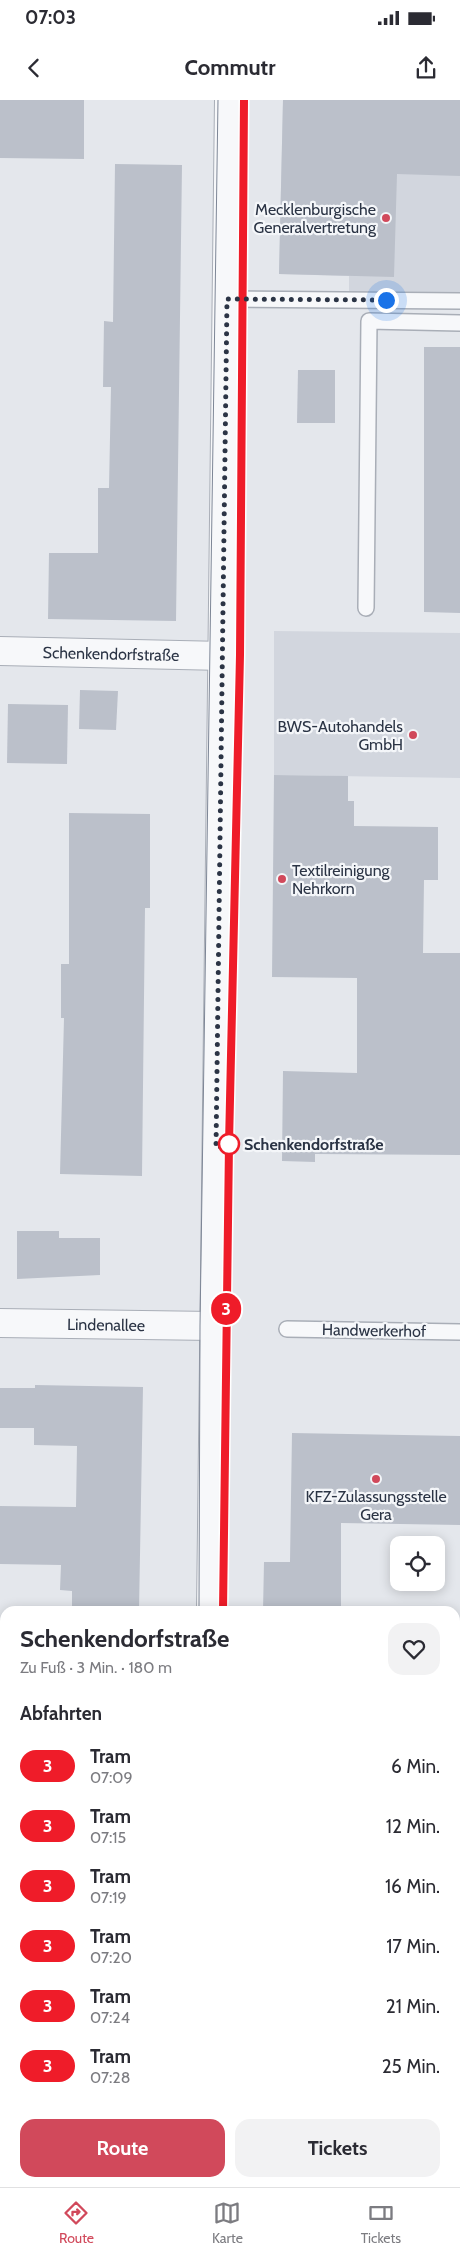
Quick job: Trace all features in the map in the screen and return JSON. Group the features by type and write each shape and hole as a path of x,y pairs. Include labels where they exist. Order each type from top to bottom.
{"street":[{"path":"211,1606 224,656 229,100"},
{"name":"Schenkendorfstraße","path":"0,651 224,656"},
{"name":"Lindenallee","path":"0,1323 214,1326"}],"lane":[{"path":"227,299 460,301"},
{"path":"366,608 369,321 460,323"},
{"name":"Handwerkerhof","path":"288,1329 460,1332"}],"shaded area":[{"path":"283,100 460,100 460,309 349,308 349,276 279,274"},
{"path":"274,631 460,633 460,778 274,775"}],"building":[{"path":"0,100 84,100 84,159 0,158"},
{"path":"283,100 460,100 460,176 397,174 394,277 279,274"},
{"path":"115,164 182,165 176,621 48,619 49,553 98,553 98,488 109,488 111,387 103,387 104,321 113,322"},
{"path":"424,347 460,347 460,613 424,612"},
{"path":"298,370 335,370 335,423 297,423"},
{"path":"80,690 118,691 116,730 79,729"},
{"path":"8,704 68,705 67,764 7,763"},
{"path":"274,775 348,776 348,801 354,801 354,826 438,827 438,880 424,880 423,953 460,953 460,1155 315,1154 315,1162 282,1161 283,1071 357,1073 357,978 272,977"},
{"path":"69,813 150,814 150,908 145,908 142,1176 60,1174 64,1018 61,1018 61,964 69,964"},
{"path":"17,1231 59,1231 59,1238 100,1238 100,1275 17,1279"},
{"path":"35,1385 143,1387 139,1606 72,1606 72,1591 60,1590 61,1565 0,1564 0,1506 76,1507 77,1446 34,1445 34,1428 0,1428 0,1388 35,1388"},
{"name":"KFZ-Zulassungsstelle Gera","path":"292,1433 460,1436 460,1525 341,1523 341,1606 263,1606 264,1562 290,1562"}],"tram line":[{"path":"199,1606 200,1326 218,100"},
{"path":"223,1606 229,1144 240,655 244,100"},
{"name":"3","path":"223,1606 229,1144 240,655 244,100"}],"place":[{"name":"Mecklenburgische Generalvertretung","path":"386,218"},
{"name":"BWS-Autohandels GmbH","path":"413,735"},
{"name":"Textilreinigung Nehrkorn","path":"282,879"},
{"name":"Schenkendorfstraße","path":"229,1144"},
{"name":"KFZ-Zulassungsstelle Gera","path":"376,1479"}],"route":[{"path":"229,1144 216,1148 227,299 386,300"}]}
